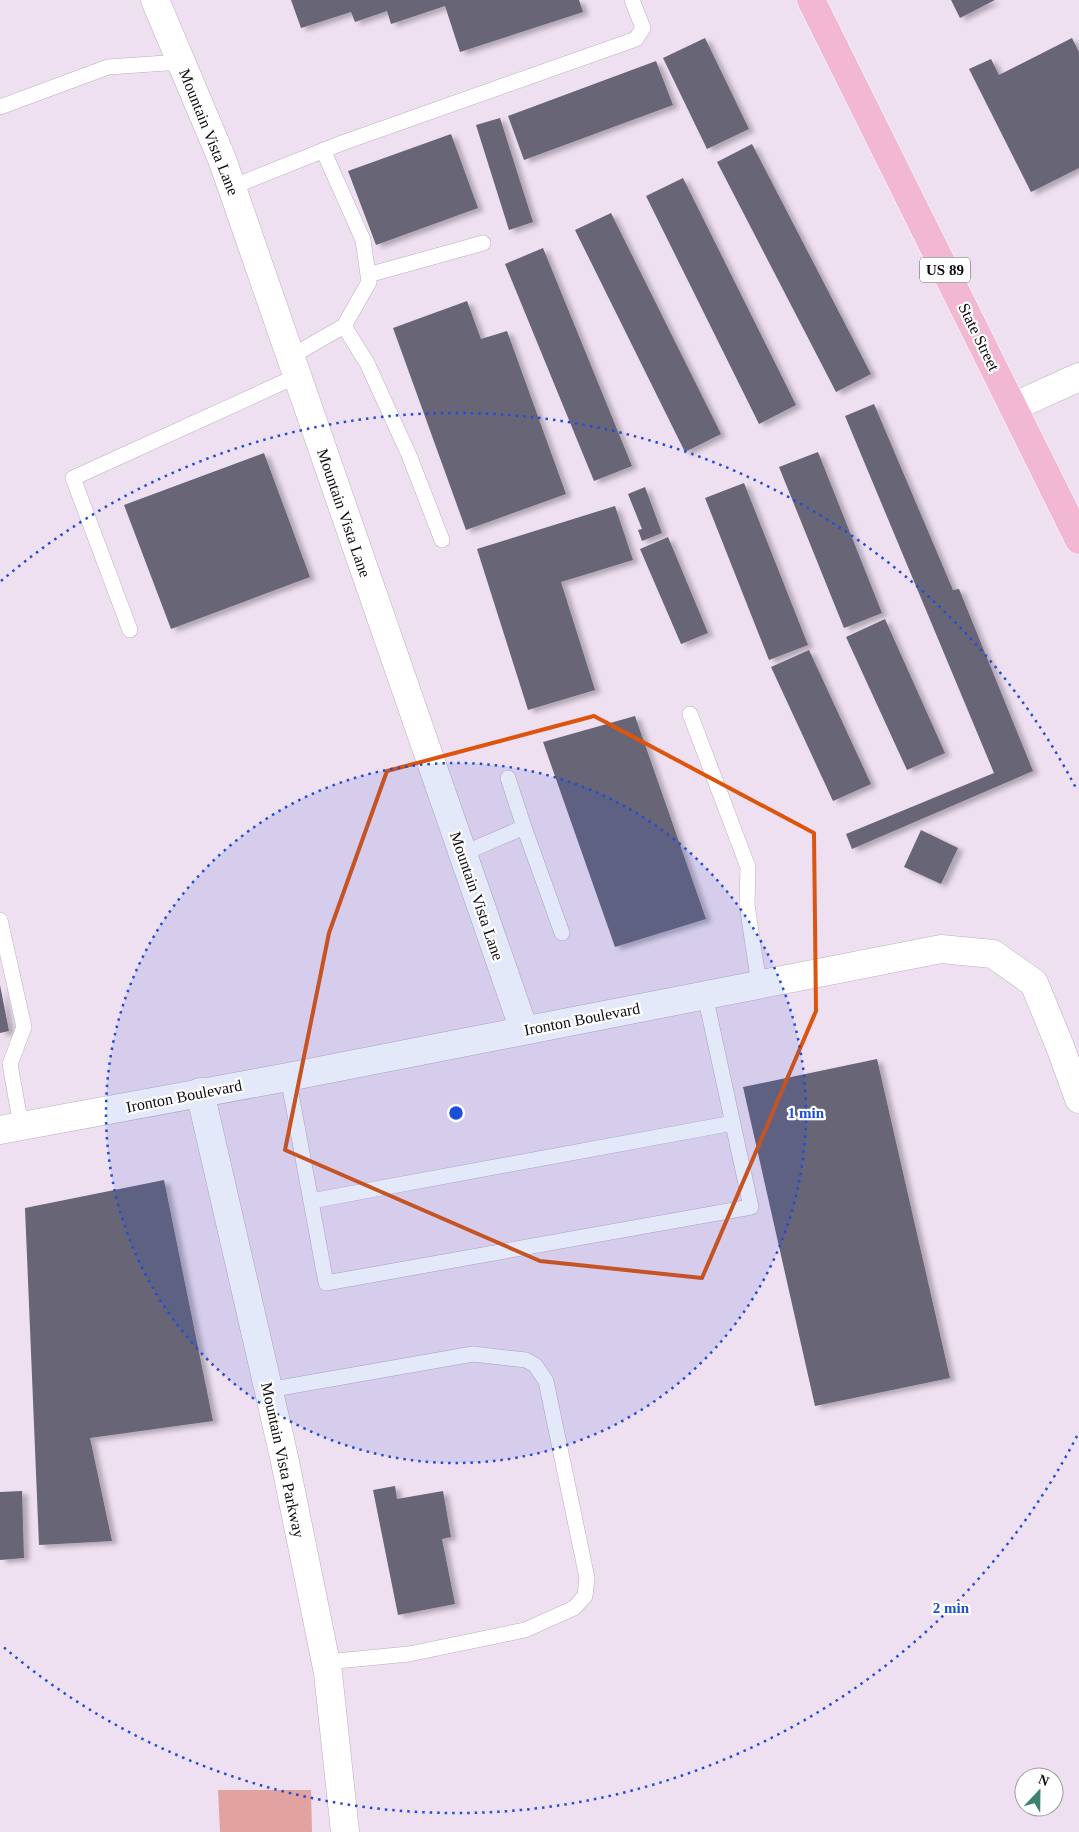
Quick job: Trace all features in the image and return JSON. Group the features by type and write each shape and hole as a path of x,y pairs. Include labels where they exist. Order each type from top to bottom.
{"main road":[{"name":"State Street","path":"811,0 1079,540"}],"street":[{"name":"Mountain Vista Lane","path":"154,0 222,159 524,1030"},
{"path":"1013,407 1079,377"},
{"name":"Ironton Boulevard","path":"10,1128 941,949 993,954 1034,983 1079,1099"},
{"name":"Mountain Vista Parkway","path":"200,1092 268,1390 326,1662 345,1832"}],"lane":[{"path":"232,187 324,150 636,38 643,28 632,0"},
{"path":"0,107 108,67 181,62"},
{"path":"130,630 73,478 294,367 344,326 369,282 364,240 324,150"},
{"path":"368,275 483,243"},
{"path":"344,326 367,363 409,454 442,540"},
{"path":"690,714 748,867 747,905 759,984"},
{"path":"508,778 562,933"},
{"path":"462,854 524,827"},
{"path":"0,920 24,1027 10,1064 10,1128"},
{"path":"288,1076 326,1283 751,1207 704,995"},
{"path":"311,1201 733,1122"},
{"path":"268,1390 473,1354 526,1360 535,1366 546,1381 587,1578 585,1596 574,1608 526,1630 409,1654 326,1662"}],"highlighted area":[{"path":"594,716 814,833 816,1011 702,1278 540,1261 285,1150 329,933 387,771"}],"shaded area":[{"path":"218,1790 311,1790 312,1832 220,1832"}],"building":[{"path":"291,0 579,0 583,12 460,52 445,6 391,24 387,11 355,22 351,12 301,28"},
{"path":"951,0 995,0 960,18"},
{"path":"705,38 749,129 707,149 663,58"},
{"path":"1072,38 1079,52 1079,168 1031,192 969,69 991,59 999,75"},
{"path":"656,61 673,105 524,160 508,116"},
{"path":"500,118 533,222 509,230 476,125"},
{"path":"451,134 478,208 376,245 348,171"},
{"path":"752,144 871,374 836,392 717,162"},
{"path":"683,178 796,405 759,424 646,196"},
{"path":"611,213 721,434 685,452 575,230"},
{"path":"543,248 632,466 594,481 505,264"},
{"path":"467,301 481,339 507,331 566,494 466,530 393,328"},
{"path":"874,404 953,590 959,589 1033,771 852,849 846,834 994,773 845,416"},
{"path":"818,452 882,613 844,628 779,467"},
{"path":"264,453 310,577 171,629 124,505"},
{"path":"744,483 808,645 769,660 705,498"},
{"path":"645,487 662,533 642,541 638,530 642,529 628,494"},
{"path":"615,506 633,560 561,582 595,690 528,710 477,549"},
{"path":"668,537 708,633 681,644 640,549"},
{"path":"885,619 945,753 907,770 846,637"},
{"path":"809,650 871,784 833,801 771,667"},
{"path":"635,716 706,919 615,947 543,742"},
{"path":"921,830 958,848 941,884 904,867"},
{"path":"0,985 9,1031 0,1033"},
{"path":"877,1059 950,1378 815,1406 743,1087"},
{"path":"164,1180 213,1421 90,1438 112,1541 39,1545 25,1208"},
{"path":"395,1486 397,1499 443,1491 451,1537 442,1539 455,1604 398,1615 373,1490"},
{"path":"22,1491 24,1558 0,1560 0,1492"}]}
